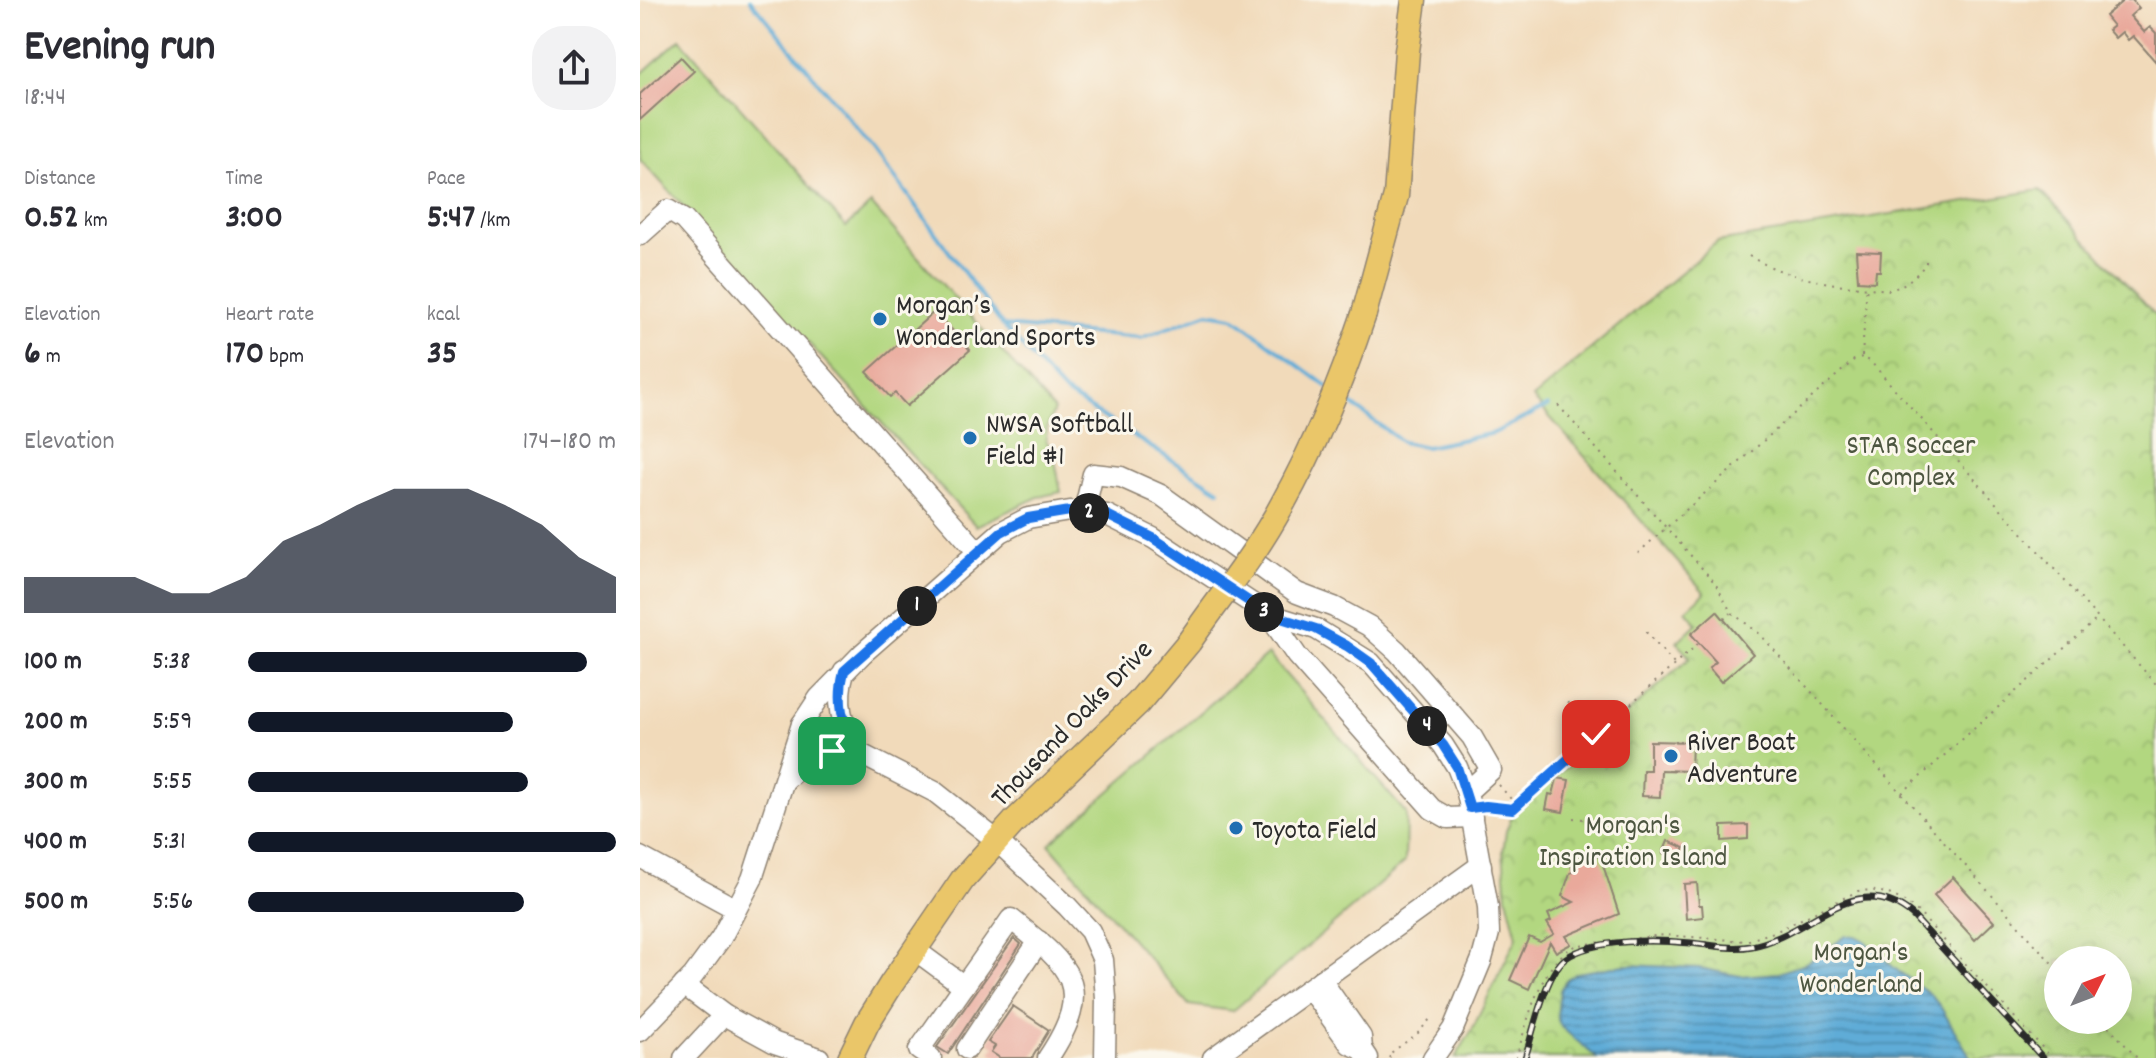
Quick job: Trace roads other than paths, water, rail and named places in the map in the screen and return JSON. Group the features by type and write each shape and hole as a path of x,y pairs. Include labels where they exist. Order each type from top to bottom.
{"main road":[{"name":"Thousand Oaks Drive","path":"1397,0 1407,51"},
{"name":"Thousand Oaks Drive","path":"850,1058 867,1023 963,879 996,840 1138,703 1189,642 1260,542 1282,505 1328,414 1364,314 1396,196 1414,0"}],"street":[{"path":"640,235 668,210 684,220 978,552"},
{"path":"1084,512 1093,474 1121,477 1161,495 1297,593 1334,607 1369,626 1397,651 1472,737 1491,770 1470,806 1448,818 1432,809 1297,656 1268,614"},
{"path":"640,1031 684,985 721,938 752,879 802,724 819,698 844,671 1001,532 1028,518 1070,511 1107,515 1153,538 1268,614 1316,629 1347,646 1371,663 1443,745 1457,767 1470,806 1488,907 1489,933 1482,959 1453,1029 1433,1058"},
{"path":"1347,646 1369,626"},
{"path":"844,671 839,690 840,712 855,750"},
{"path":"802,724 935,792 996,840 1090,931 1103,960 1105,1058"},
{"path":"785,780 802,764 820,755 855,750"},
{"path":"640,857 736,909"},
{"path":"1213,1058 1481,865"},
{"path":"931,1058 919,1050 1011,919 1054,953 1066,970 1073,993 1070,1019 1048,1058"},
{"path":"969,1055 1039,941"},
{"path":"915,950 964,986"},
{"path":"1316,984 1361,1037 1365,1054"},
{"path":"684,985 781,1051 819,1058"},
{"path":"684,1058 724,1015"}],"water":[{"path":"1846,936 1864,940 1894,968 1929,993 1971,1058 1597,1058 1561,1027 1557,1017 1560,990 1567,979 1577,973 1625,965 1699,968 1740,976 1779,973 1808,962"}],"waterway":[{"path":"750,0 875,150 1003,326 1064,392 1219,490"},
{"path":"1003,326 1141,338 1208,313 1233,317 1328,387"},
{"path":"1342,397 1402,442 1426,447 1494,433 1548,406"}],"railway":[{"path":"1525,1058 1552,976 1566,958 1578,951 1644,941 1752,946 1773,940 1832,908 1871,898 1891,902 1912,915 2043,1058"}],"place":[{"name":"Morgan’s Wonderland Sports","path":"880,319"},
{"name":"NWSA Softball Field #1","path":"970,438"},
{"name":"River Boat Adventure","path":"1671,756"},
{"name":"Toyota Field","path":"1236,828"}],"park label":[{"name":"STAR Soccer Complex","path":"1911,459"},
{"name":"Morgan's Inspiration Island","path":"1633,839"},
{"name":"Morgan's Wonderland","path":"1861,966"}]}
